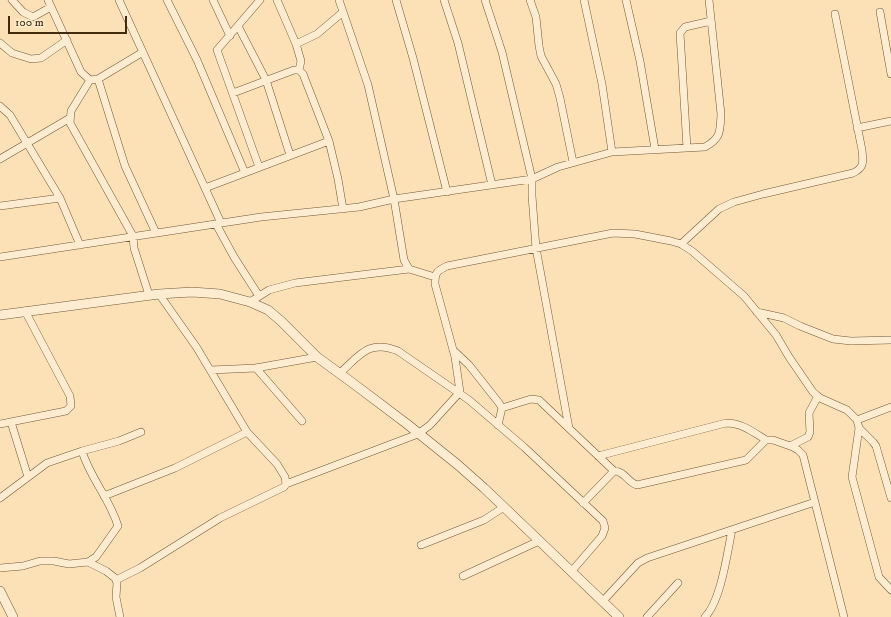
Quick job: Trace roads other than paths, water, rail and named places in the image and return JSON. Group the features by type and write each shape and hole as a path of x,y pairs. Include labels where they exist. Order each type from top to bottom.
{"street":[{"path":"12,0 24,12 33,17 51,7"},
{"path":"48,0 81,72 94,80 125,166 156,233"},
{"path":"119,0 205,188 234,257 259,296"},
{"path":"167,0 197,60 245,173"},
{"path":"213,0 230,36"},
{"path":"259,167 217,50 260,0"},
{"path":"277,0 296,44 301,61 299,70"},
{"path":"339,0 368,85 394,199 404,260 409,269"},
{"path":"396,0 413,58 447,192"},
{"path":"444,0 458,43 492,185"},
{"path":"485,0 502,52 532,179 536,248 569,428"},
{"path":"530,0 536,17 539,46 542,56 556,84 560,98 573,162"},
{"path":"584,0 602,84 612,152"},
{"path":"626,0 640,61 655,150"},
{"path":"0,257 261,217 359,207 394,199 532,179 558,166 612,152 705,147 713,142 720,133 721,114 709,0"},
{"path":"296,44 317,34 343,12"},
{"path":"880,12 889,48 891,74"},
{"path":"681,244 719,209 734,202 859,170 863,163 836,14"},
{"path":"687,148 680,33 685,27 711,21"},
{"path":"238,26 266,80 290,155"},
{"path":"0,43 12,53 36,59 41,58 67,40"},
{"path":"143,52 94,80 71,111 70,123 133,236 134,248 154,294 197,348 247,432 277,464 285,477 286,484"},
{"path":"233,93 294,70 299,70 303,74 329,141 343,209"},
{"path":"0,106 10,115 60,198 80,245"},
{"path":"1,158 70,118"},
{"path":"857,128 891,121"},
{"path":"205,188 329,141"},
{"path":"0,206 60,198"},
{"path":"460,392 453,350 435,284 435,277 438,271 447,266 614,233 635,234 681,244 692,251 744,296 776,335 813,392 847,410 857,420 859,428 852,477 879,577 891,590"},
{"path":"250,302 268,290 295,283 409,269 435,277"},
{"path":"0,315 154,294 192,292 213,293 250,302 268,310 317,357 458,465 619,617"},
{"path":"0,424 66,410 71,406 70,396 25,311"},
{"path":"756,312 784,318 833,339 851,341 891,340"},
{"path":"340,374 365,350 376,346 388,347 398,351 460,392 603,521 605,528 602,536 571,572"},
{"path":"453,350 468,365 499,403 502,408 498,425"},
{"path":"211,370 256,368 317,357"},
{"path":"256,368 302,421"},
{"path":"116,580 140,568 220,518 284,487 286,484 418,434 430,425 460,392"},
{"path":"790,446 808,437 810,432 809,413 818,396"},
{"path":"502,408 531,399 539,400 614,471 622,473 632,484 636,485 746,460 766,440"},
{"path":"857,420 891,407"},
{"path":"11,422 28,477"},
{"path":"598,456 726,423 735,423 745,427 766,440 773,440 798,450 802,455 815,502 844,617"},
{"path":"859,428 874,442 876,446 891,498"},
{"path":"0,498 47,463 82,451 119,441 141,432"},
{"path":"104,496 175,468 247,432"},
{"path":"0,568 23,566 40,561 54,561 69,564 88,562 96,557 111,537 118,526 104,496 86,465 82,451"},
{"path":"584,503 614,471"},
{"path":"602,602 638,563 647,558 815,502"},
{"path":"421,545 484,520 504,507"},
{"path":"705,617 710,612 717,598 732,530"},
{"path":"463,576 539,541"},
{"path":"88,562 113,575 116,580 116,597 120,617"},
{"path":"647,617 678,583"},
{"path":"0,591 11,616"}]}
